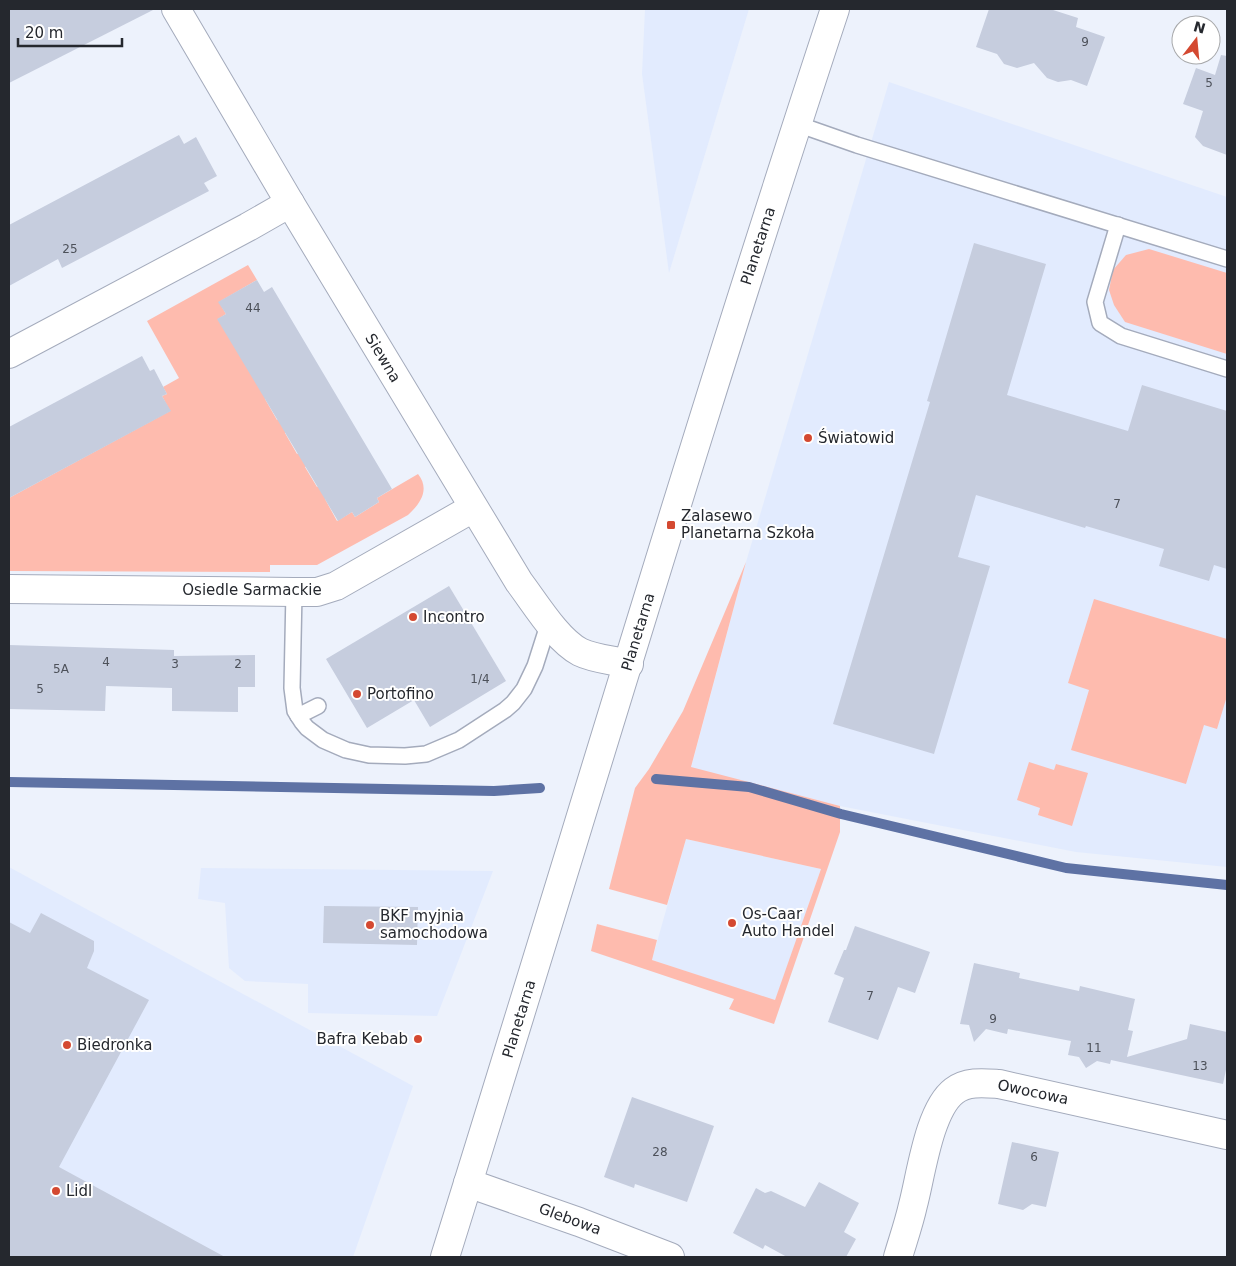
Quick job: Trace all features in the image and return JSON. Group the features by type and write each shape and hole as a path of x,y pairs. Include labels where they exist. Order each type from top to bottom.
{"street":[{"name":"Siewna","path":"176,9 519,582 563,639 575,649 588,655 629,664"},
{"name":"Planetarna","path":"445,1257 674,516 835,9"},
{"path":"9,354 248,227 290,202"},
{"name":"Osiedle Sarmackie","path":"9,589 317,592 336,586 474,508"},
{"name":"Owocowa","path":"898,1257 913,1207 936,1115 946,1099 954,1091 967,1085 982,1083 999,1084 1227,1135"},
{"name":"Glebowa","path":"468,1183 579,1222 670,1257"}],"lane":[{"path":"797,124 857,145 1227,259"},
{"path":"1118,225 1095,302 1100,323 1121,336 1227,369"},
{"path":"294,592 292,688 295,711 307,728 323,740 356,753 369,755 417,756 435,751 460,740 505,710 519,697 529,680 549,622"},
{"path":"298,716 318,706"}],"shaded area":[{"path":"645,9 749,9 669,273 642,74"},
{"path":"889,82 1227,197 1227,867 1076,852 840,806 691,768 746,562"},
{"path":"1149,249 1227,273 1227,354 1125,322 1114,305 1109,290 1113,270 1126,255"},
{"path":"248,265 257,280 219,302 226,314 218,319 273,394 265,399 277,420 285,416 293,428 285,433 297,454 306,450 313,462 305,467 317,487 326,483 325,499 337,521 352,512 355,517 379,502 377,498 418,474 422,480 424,490 417,506 408,515 317,565 270,565 270,572 9,571 9,498 170,411 162,396 167,394 163,387 179,378 147,321"},
{"path":"746,562 691,767 840,806 840,832 774,1024 729,1009 734,999 591,951 597,924 657,940 652,960 775,1000 821,869 686,839 667,905 609,889 635,788 649,769 683,711"},
{"path":"1094,599 1227,639 1227,696 1217,729 1204,725 1186,784 1071,750 1089,690 1068,683"},
{"path":"1029,762 1054,770 1056,764 1088,773 1072,826 1038,815 1040,808 1017,800"},
{"name":"Os-Caar Auto Handel","path":"686,839 821,869 775,1001 652,960"},
{"path":"9,867 413,1086 353,1257 9,1257"},
{"path":"201,868 493,871 437,1016 308,1013 308,984 245,981 229,968 225,903 198,899"}],"building":[{"path":"9,9 155,9 9,83"},
{"path":"989,9 1050,9 1078,18 1076,27 1105,37 1087,86 1071,80 1058,82 1047,78 1034,63 1017,68 1004,64 997,54 976,47"},
{"path":"1221,55 1227,56 1227,155 1203,146 1195,137 1203,111 1183,104 1196,68 1215,75 1218,65 1221,65"},
{"path":"179,135 184,144 196,137 217,176 204,183 209,191 62,268 58,259 9,286 9,225"},
{"path":"974,243 1046,264 1007,395 1128,431 1142,385 1227,411 1227,569 1214,565 1209,581 1159,566 1164,549 1086,526 1085,528 976,495 958,557 990,566 934,754 833,724 930,402 927,401"},
{"path":"257,280 264,292 272,287 392,489 377,498 379,502 355,517 352,512 338,521 217,319 226,314 218,302"},
{"path":"142,356 150,371 154,369 167,394 162,396 171,411 9,498 9,427"},
{"path":"449,586 506,681 430,727 414,700 367,728 326,659"},
{"path":"9,645 174,650 174,656 255,655 255,687 238,687 238,712 172,711 172,688 106,686 105,711 9,709"},
{"name":"BKF myjnia samochodowa","path":"324,906 418,907 417,945 323,943"},
{"path":"41,913 94,941 94,951 87,968 149,1000 59,1167 225,1257 9,1257 9,922 30,933"},
{"path":"855,926 930,952 915,993 898,987 878,1040 828,1022 844,978 834,974"},
{"path":"974,963 1020,973 1019,978 1079,991 1080,986 1135,999 1128,1030 1133,1031 1127,1057 1187,1039 1190,1024 1227,1032 1227,1065 1223,1084 1111,1060 1110,1064 1097,1061 1086,1068 1079,1057 1068,1055 1071,1041 1008,1029 1007,1034 986,1029 974,1042 969,1025 960,1024"},
{"path":"632,1097 714,1126 687,1202 635,1184 634,1188 604,1177"},
{"path":"1012,1142 1059,1152 1046,1207 1032,1204 1023,1210 998,1204"},
{"path":"819,1182 859,1203 844,1232 856,1239 846,1257 787,1257 765,1245 763,1249 733,1233 756,1188 765,1193 771,1191 805,1207"}],"waterway":[{"path":"656,779 749,787 841,814 1066,868 1227,885"},
{"path":"9,782 494,791 540,788"}],"place":[{"name":"Światowid","path":"808,438"},
{"name":"Zalasewo Planetarna Szkoła","path":"671,525"},
{"name":"Incontro","path":"413,617"},
{"name":"Portofino","path":"357,694"},
{"name":"Os-Caar Auto Handel","path":"732,923"},
{"name":"BKF myjnia samochodowa","path":"370,925"},
{"name":"Bafra Kebab","path":"418,1039"},
{"name":"Biedronka","path":"67,1045"},
{"name":"Lidl","path":"56,1191"}]}
